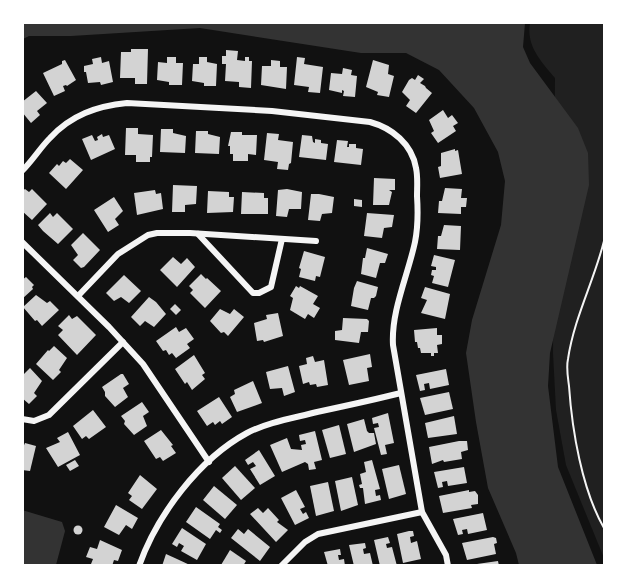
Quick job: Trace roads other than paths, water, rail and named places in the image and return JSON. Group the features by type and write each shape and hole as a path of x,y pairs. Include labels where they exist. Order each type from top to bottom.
{"street":[{"path":"22,171 51,136 67,122 106,105 127,103 272,111 370,122 386,127 399,137 409,150 416,167 418,218 416,240 392,334 422,512 446,555 448,566"},
{"path":"78,296 118,254 148,235 157,233 197,234 316,241"},
{"path":"197,234 253,293 259,293 271,287 282,239"},
{"path":"22,242 123,342 158,383 209,462"},
{"path":"22,419 34,422 49,415 123,342"},
{"path":"140,566 156,529 182,491 209,462 247,433 282,420 401,393"},
{"path":"281,566 305,542 318,534 422,512"}]}
